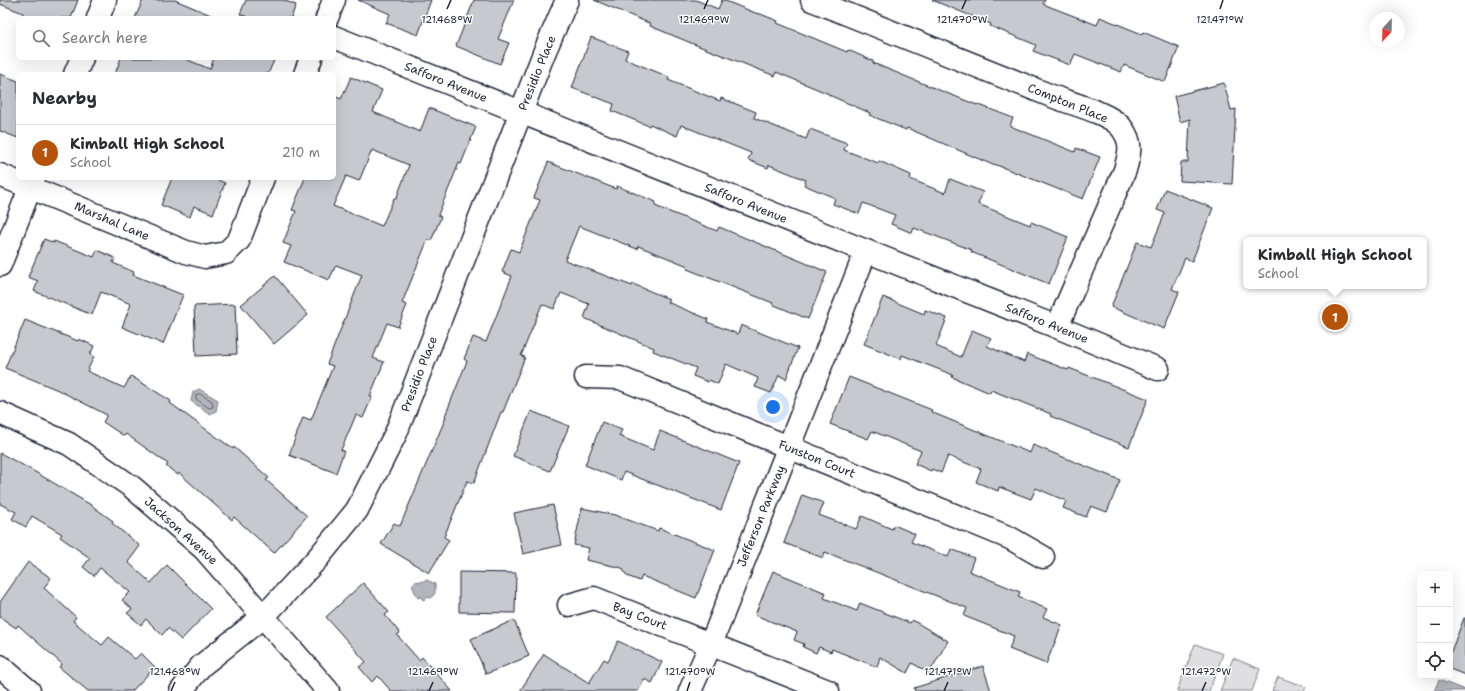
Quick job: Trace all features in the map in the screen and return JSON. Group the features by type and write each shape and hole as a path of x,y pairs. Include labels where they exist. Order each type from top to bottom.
{"street":[{"path":"99,16 105,0"},
{"path":"328,16 334,0"},
{"name":"Presidio Place","path":"181,691 201,666 264,616 317,559 357,510 396,433 544,53 567,0"},
{"name":"Compton Place","path":"812,0 1060,100 1110,118 1121,127 1130,142 1125,170 1057,327"},
{"name":"Safforo Avenue","path":"336,37 1158,369"},
{"path":"76,72 81,60"},
{"path":"306,72 310,60"},
{"name":"Marshal Lane","path":"0,175 16,179"},
{"name":"Marshal Lane","path":"20,180 32,183 186,252 205,257 226,253 239,240 263,180"},
{"path":"0,266 32,183"},
{"name":"Jefferson Parkway","path":"690,691 711,644 866,251"},
{"name":"Funston Court","path":"586,377 620,378 1010,538 1043,557"},
{"name":"Jackson Avenue","path":"0,413 69,444 132,487 204,549 328,691"},
{"name":"Bay Court","path":"569,605 594,598 828,691"},
{"path":"0,666 29,691"}],"shaded area":[{"path":"1195,644 1223,654 1209,691 1177,691"},
{"path":"1233,658 1260,669 1252,691 1220,691"},
{"path":"1278,677 1306,687 1304,691 1272,691"}],"water":[{"path":"199,389 218,400 216,411 210,414 191,401 193,392"},
{"path":"427,580 435,584 435,593 431,598 427,597 424,600 421,596 419,598 417,597 412,585 417,581 420,582"},
{"path":"1439,680 1465,690 1465,691 1434,691"}],"building":[{"path":"0,0 78,0 72,16 22,16 23,13 0,4"},
{"path":"143,0 175,0 213,16 136,16"},
{"path":"246,0 283,0 296,5 292,16 245,16 240,14"},
{"path":"358,0 431,0 418,35 386,23 390,14"},
{"path":"474,0 514,0 498,39 509,43 500,64 456,46"},
{"path":"594,0 696,0 718,9 723,0 778,21 777,23 847,52 848,50 873,61 873,63 934,88 1013,118 1010,126 1075,152 1076,148 1100,157 1083,199 994,164 993,165 907,128 906,130 869,115 870,113 829,94 776,72 775,76 691,43"},
{"path":"932,0 1045,0 1043,4 1097,25 1100,17 1142,34 1143,32 1179,47 1165,82 1124,65 1121,72 1075,54 1070,65 1033,51 1036,45 990,26 991,24"},
{"path":"591,37 628,51 625,59 669,77 668,80 720,101 721,98 756,112 754,118 806,139 810,129 847,143 844,150 878,163 879,161 911,175 910,179 945,193 950,179 983,192 978,204 1030,225 1031,222 1068,237 1049,284 971,252 972,250 914,228 912,233 891,224 895,215 863,203 859,214 833,204 835,198 804,185 806,180 769,165 768,168 748,160 751,153 681,125 677,136 650,124 649,126 612,111 614,104 572,88"},
{"path":"120,60 188,60 210,69 213,60 274,60 269,72 116,72"},
{"path":"0,74 16,80 16,137 0,131"},
{"path":"351,77 382,90 373,112 420,132 429,108 476,127 461,164 459,163 438,215 441,217 431,241 428,239 402,303 407,305 398,327 387,323 373,358 384,362 363,418 356,415 341,450 344,451 336,473 289,455 303,417 311,420 333,366 327,364 362,275 336,265 329,280 284,262 291,246 283,243 296,211 292,210 304,180 336,180 336,97 341,99","holes":["372,150 409,165 396,199 394,198 382,226 333,206 346,176 359,181"]},
{"path":"1224,83 1231,110 1236,109 1232,184 1180,181 1181,162 1188,162 1190,119 1180,122 1174,96"},
{"path":"548,162 616,189 617,186 656,202 655,206 717,231 719,227 827,272 808,319 772,304 773,303 687,269 688,266 638,246 637,249 579,226 565,260 632,286 633,284 669,299 667,302 708,319 707,322 738,334 741,325 798,348 786,379 779,375 771,393 755,387 758,378 726,364 718,384 709,380 708,382 693,376 696,368 653,351 654,348 584,318 589,304 561,293 554,309 542,304 521,356 525,357 503,412 501,412 474,483 467,481 444,537 449,540 429,573 381,544 394,523 400,526 446,417 445,416 467,361 464,359 473,337 486,342 512,276 502,272 511,249 519,252 540,200 534,198"},
{"path":"171,180 218,180 225,183 213,214 194,206 190,217 161,205"},
{"path":"1165,189 1213,208 1192,261 1185,258 1172,289 1179,292 1164,329 1111,307 1137,242 1151,247 1165,213 1157,210"},
{"path":"44,239 54,243 54,241 94,257 97,250 115,258 113,263 134,272 133,275 183,295 163,344 122,327 131,304 101,292 92,315 34,291 38,281 28,277"},
{"path":"275,276 308,315 274,344 241,305"},
{"path":"883,297 924,314 925,310 947,318 936,346 961,357 972,330 991,338 987,346 1024,362 1027,354 1068,370 1069,368 1148,399 1129,447 1050,416 1051,414 991,390 990,393 952,377 953,375 902,355 901,359 864,344"},
{"path":"235,304 237,354 196,356 194,306"},
{"path":"25,320 78,341 79,339 94,346 90,355 94,357 87,371 124,388 131,376 171,401 170,403 233,449 234,447 269,478 266,480 307,516 274,553 234,517 232,520 179,473 178,475 166,466 168,464 126,434 124,436 103,422 107,415 58,390 5,368"},
{"path":"849,377 932,410 931,412 1030,453 1033,445 1120,480 1107,512 1091,506 1086,517 1063,508 1066,501 1036,488 1031,499 999,487 998,491 976,482 981,469 948,456 941,473 932,469 931,471 915,464 921,451 872,431 868,439 830,424"},
{"path":"531,411 569,426 550,471 513,456"},
{"path":"602,422 622,430 619,436 653,450 660,431 739,463 721,510 624,472 621,480 585,465"},
{"path":"0,453 91,505 113,521 112,523 140,546 128,562 151,583 167,565 211,609 181,640 168,628 162,635 146,619 141,625 127,613 132,609 122,600 130,592 100,568 94,576 83,567 90,558 60,537 62,534 32,516 26,527 12,519 16,512 0,504"},
{"path":"802,495 824,503 819,515 856,529 862,516 892,529 894,525 915,534 911,542 948,557 951,549 974,558 969,571 1020,592 1018,597 1047,609 1043,617 1062,625 1046,664 1009,649 1014,636 964,616 967,608 825,552 823,558 784,543"},
{"path":"553,505 562,545 523,554 514,513"},
{"path":"582,508 615,515 658,531 659,528 715,550 696,598 642,576 640,581 627,576 622,568 586,560 589,548 574,545"},
{"path":"28,562 51,578 44,588 76,617 73,621 102,645 109,637 135,659 141,653 155,667 132,691 88,691 59,667 62,664 18,625 16,628 0,617 0,602"},
{"path":"773,571 826,593 824,598 857,611 860,603 910,623 912,620 948,641 929,673 912,663 907,673 880,657 877,667 832,649 831,652 819,647 816,653 803,647 804,644 794,640 797,632 755,615"},
{"path":"459,572 516,573 515,613 459,612"},
{"path":"363,583 389,612 385,615 400,633 397,635 419,660 422,657 452,691 391,691 378,676 372,682 359,667 366,662 326,617"},
{"path":"1465,618 1465,675 1453,670 1453,646"},
{"path":"514,620 529,656 486,674 471,639"},
{"path":"618,641 662,662 652,683 644,679 638,691 520,691 544,654 589,683 604,659 608,661"},
{"path":"983,666 991,691 915,691 914,688"}],"place":[{"name":"Kimball High School","path":"1335,317"}]}
